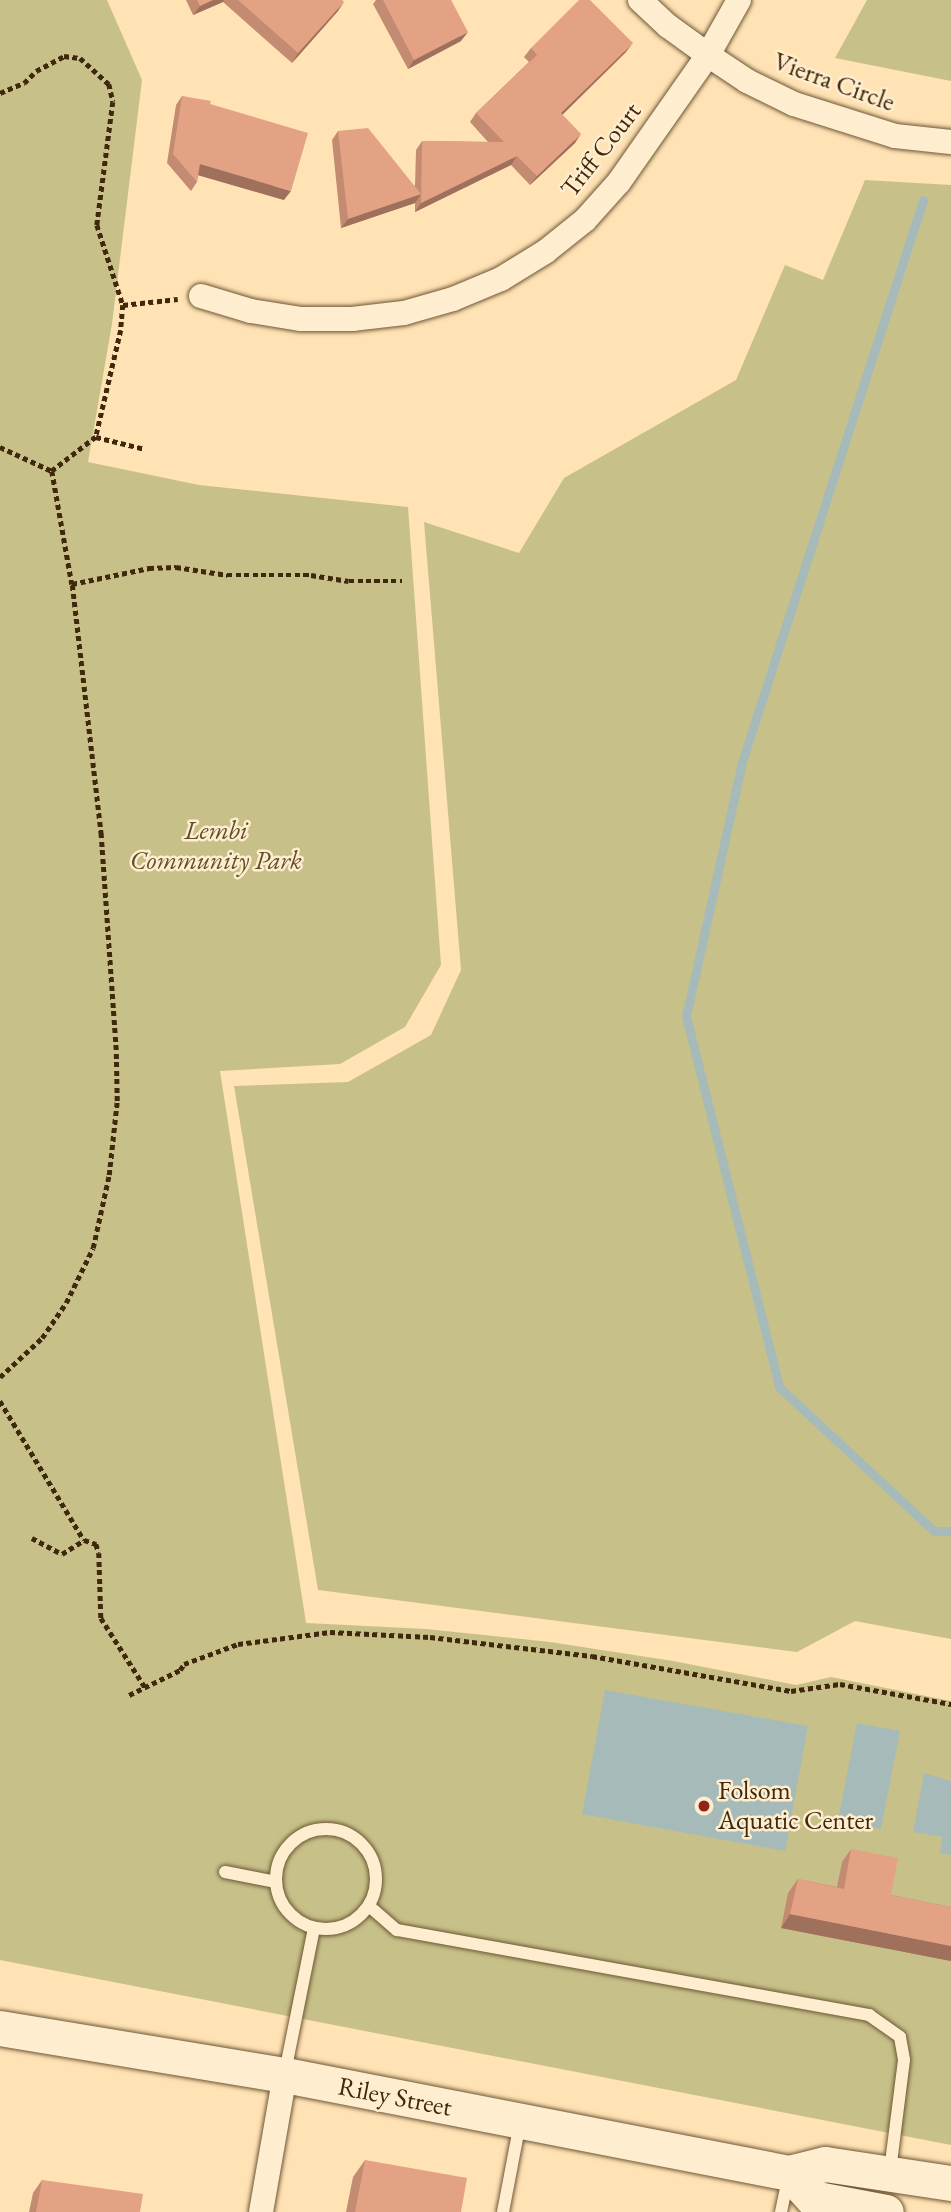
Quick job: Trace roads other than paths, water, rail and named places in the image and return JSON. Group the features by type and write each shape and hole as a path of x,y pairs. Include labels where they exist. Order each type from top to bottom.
{"main road":[{"name":"Riley Street","path":"0,2028 285,2075 789,2173 825,2164 889,2176 951,2183"},
{"path":"789,2173 812,2198 886,2212"}],"street":[{"name":"Vierra Circle","path":"640,0 668,26 708,55 747,81 794,104 895,136 951,142"},
{"name":"Triff Court","path":"201,296 250,311 301,318 352,319 404,313 453,299 501,279 545,252 585,220 620,182 708,55 739,0"},
{"path":"261,2212 285,2075"}],"lane":[{"path":"330,1829 347,1833 361,1843 371,1857 377,1873 376,1890 369,1906 345,1926 330,1930 299,1922 287,1912 279,1897 276,1882 278,1866 285,1850 298,1838 313,1831 330,1829"},
{"path":"225,1872 276,1882"},
{"path":"369,1906 397,1930 869,2015 900,2037 904,2060 889,2176"},
{"path":"285,2075 314,1928"},
{"path":"503,2212 521,2121"},
{"path":"781,2212 789,2173"}],"waterway":[{"path":"923,200 742,762 686,1016 779,1387 934,1531 951,1531"}],"place":[{"name":"Folsom Aquatic Center","path":"704,1806"}],"park label":[{"name":"Lembi Community Park","path":"216,846"}]}
